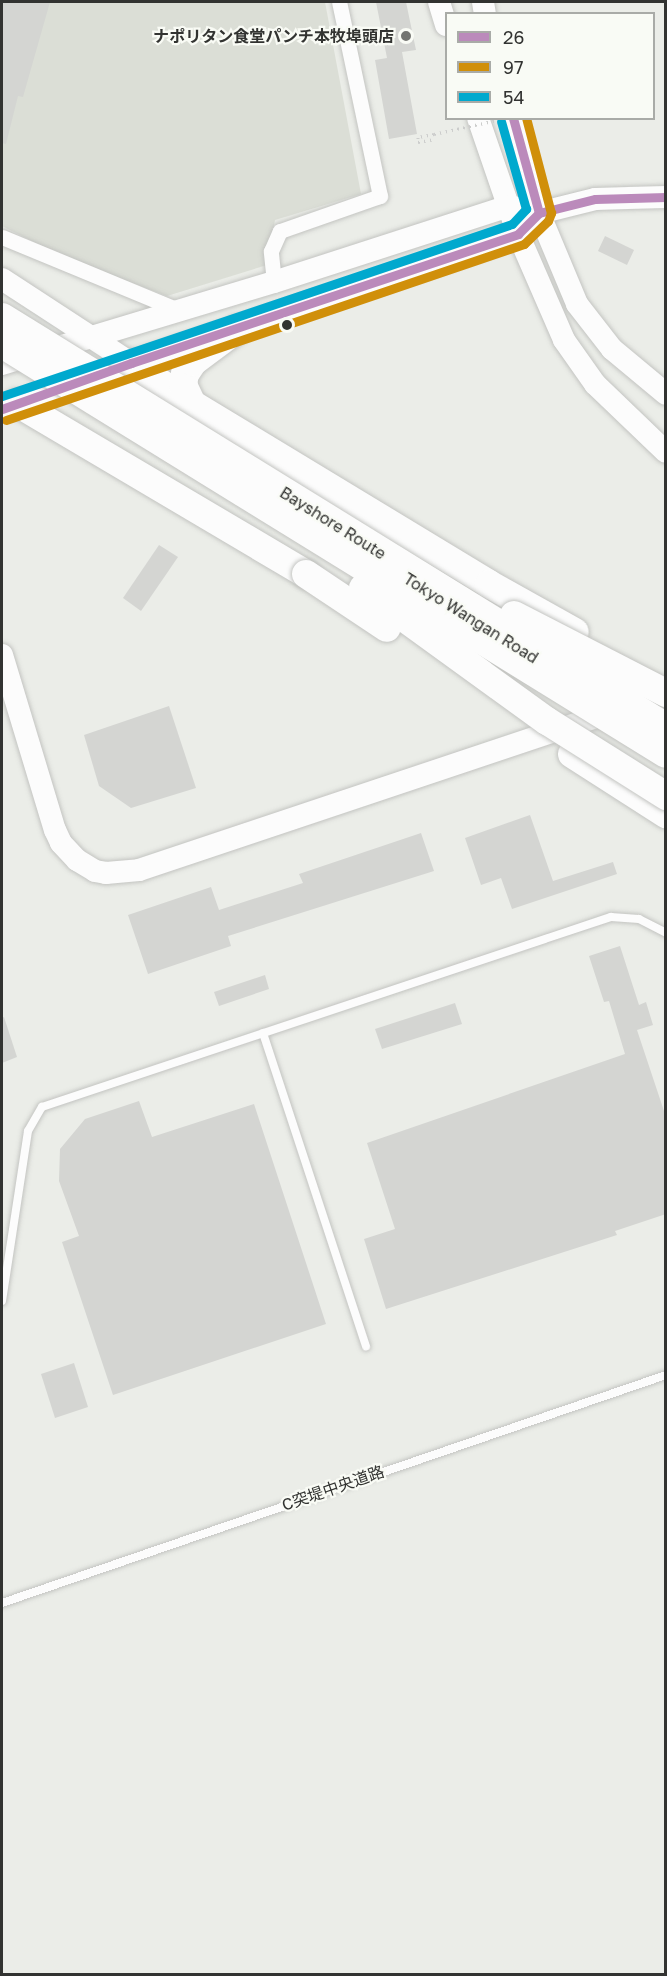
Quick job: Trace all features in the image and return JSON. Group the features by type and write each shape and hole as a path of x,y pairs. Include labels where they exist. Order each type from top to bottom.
{"highway":[{"name":"Bayshore Route","path":"2,317 666,727"},
{"name":"Tokyo Wangan Road","path":"2,327 666,738"},
{"path":"192,404 183,385 185,374 193,362 236,330"},
{"name":"Tokyo Wangan Road","path":"2,344 666,754"},
{"name":"Bayshore Route","path":"2,355 666,765"},
{"path":"131,363 192,404 489,584 666,680"},
{"path":"7,402 306,574 460,675 572,754 666,814"},
{"path":"338,526 629,672 666,694"},
{"path":"283,530 547,722 666,796"},
{"path":"563,625 666,694"},
{"path":"572,754 666,801"}],"street":[{"path":"274,282 272,251 280,231 380,196 339,2"},
{"path":"439,2 445,19"},
{"path":"479,120 518,234 555,324 574,356 607,397 666,452"},
{"path":"514,120 539,213 570,290 584,315 612,349 666,394"},
{"path":"2,364 176,309 274,282 509,206 539,213 596,200 666,197"},
{"path":"7,402 236,330 518,234 539,213"},
{"path":"2,237 176,309"},
{"path":"2,279 131,363"},
{"path":"2,655 55,830 61,843 77,860 95,871 106,873 139,870 666,694"}],"lane":[{"path":"2,1301 28,1131 42,1107 610,917 639,919 666,933"},
{"path":"263,1033 366,1347"},
{"name":"C突堤中央道路","path":"2,1603 666,1375"}],"path":[{"path":"435,139 418,142 418,137 497,120"}],"shaded area":[{"path":"2,2 325,2 361,194 275,220 267,265 167,296 66,258 2,226"}],"building":[{"path":"2,2 50,2 23,97 18,96 6,144 2,143"},
{"path":"376,2 406,2 416,50 402,52 417,134 389,139 375,60 387,58"},
{"path":"605,236 634,250 627,265 598,251"},
{"path":"159,545 178,557 141,611 123,598"},
{"path":"169,706 196,788 131,808 99,786 84,735"},
{"path":"530,815 553,881 613,862 617,874 512,909 501,878 481,885 465,838"},
{"path":"421,833 434,871 228,936 231,946 148,974 128,915 211,887 219,910 303,883 299,874"},
{"path":"620,946 639,1005 646,1002 653,1025 637,1030 666,1117 666,1214 615,1231 617,1235 386,1309 364,1239 395,1229 367,1143 625,1054 609,1001 604,1002 589,956"},
{"path":"265,975 269,989 219,1006 214,992"},
{"path":"455,1003 462,1024 382,1049 375,1029"},
{"path":"4,1017 17,1057 2,1063 2,1018"},
{"path":"139,1101 152,1137 254,1104 326,1324 113,1395 62,1242 79,1236 59,1181 60,1149 85,1119"},
{"path":"74,1363 88,1407 55,1418 41,1374"}],"transit line":[{"name":"26","path":"514,120 539,213"},
{"name":"97","path":"6,420 524,244 548,221 551,213 527,120"},
{"name":"54","path":"2,396 512,224 526,209 501,121"},
{"name":"26","path":"2,409 131,363 518,234 539,213 595,199 666,197"}],"place":[{"name":"ナポリタン食堂パンチ本牧埠頭店","path":"406,36"}]}
